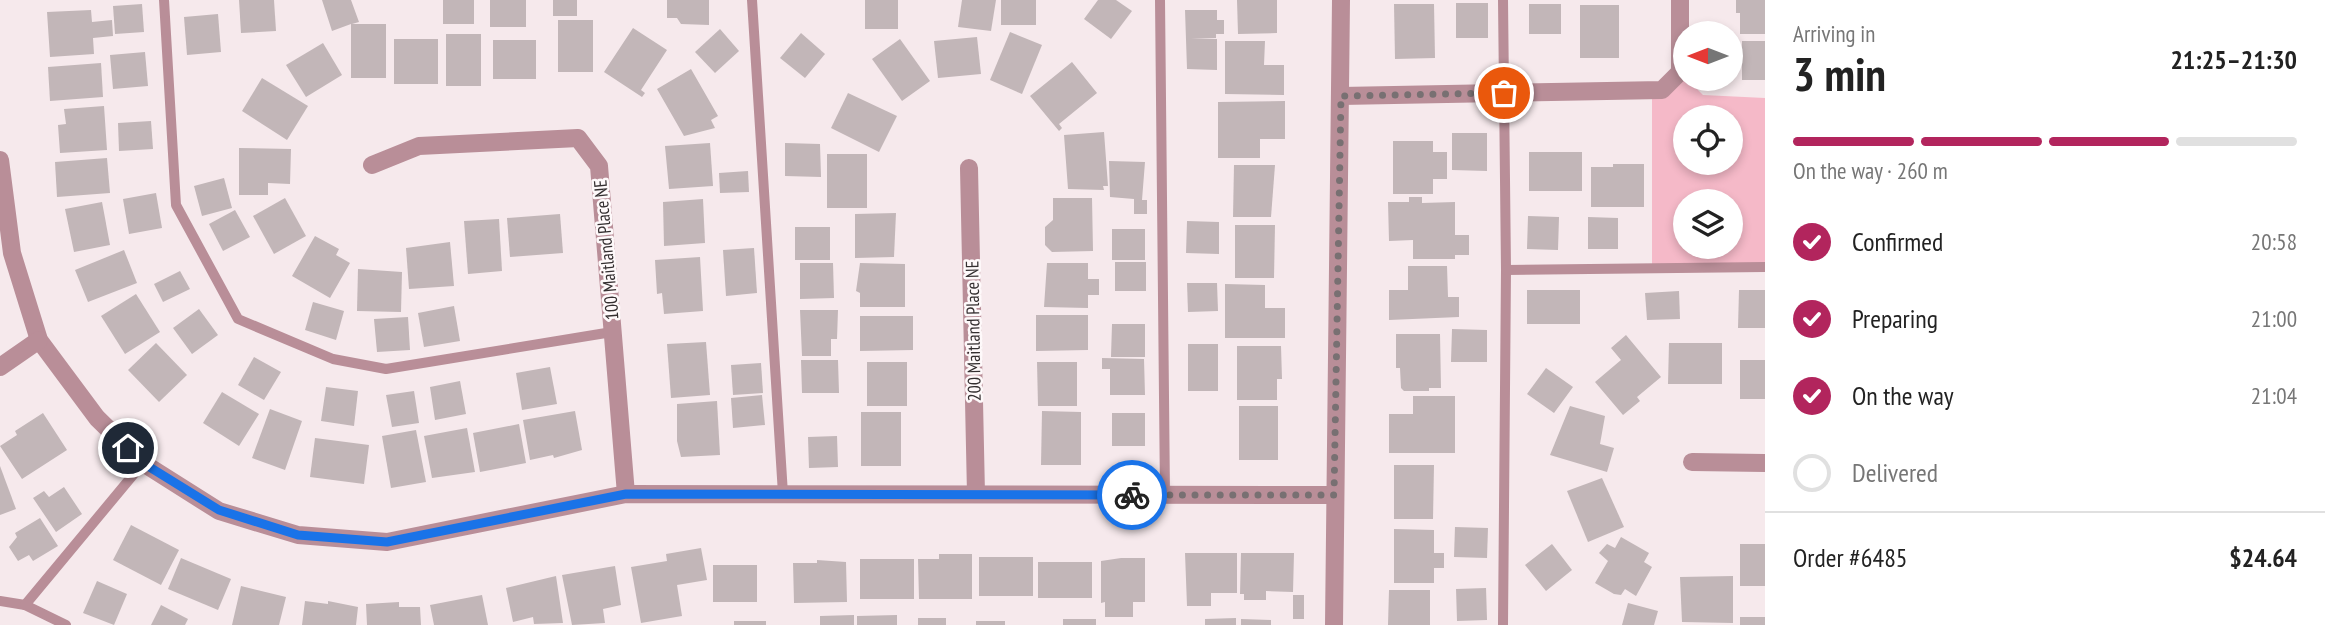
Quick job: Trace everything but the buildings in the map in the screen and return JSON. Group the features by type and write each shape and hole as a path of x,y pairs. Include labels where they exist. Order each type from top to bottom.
{"street":[{"path":"1334,625 1341,0"},
{"path":"1341,96 1662,90 1680,72 1679,0"},
{"name":"100 Maitland Place NE","path":"372,165 419,146 578,138 599,166 626,494"},
{"path":"0,160 12,253 39,340 97,418 143,463 219,510 298,535 387,542 626,494 1334,495"},
{"name":"200 Maitland Place NE","path":"970,168 976,494"},
{"path":"0,367 39,340"},
{"path":"1692,462 1765,463"}],"lane":[{"path":"164,0 176,205 238,319 333,359 386,369 612,332"},
{"path":"752,0 783,494"},
{"path":"1160,0 1165,496"},
{"path":"1503,0 1506,270 1503,625"},
{"path":"1506,270 1765,267"},
{"path":"25,606 143,463"},
{"path":"0,601 25,606 66,625"}],"shaded area":[{"path":"1673,83 1673,91 1765,98 1765,267 1652,269 1652,90"}],"way so far":[{"path":"1132,495 1334,495 1341,96 1504,93"}],"route":[{"path":"128,448 143,463 219,510 298,535 387,542 626,494 1132,495"}]}
